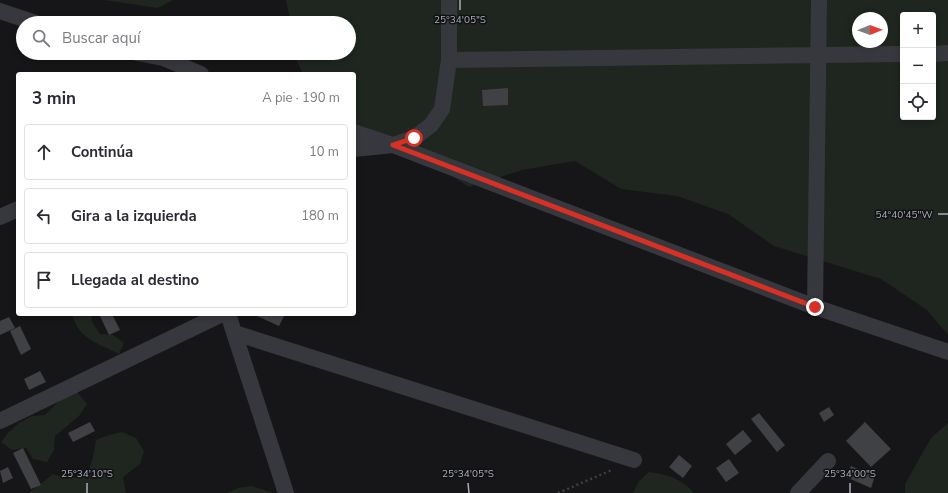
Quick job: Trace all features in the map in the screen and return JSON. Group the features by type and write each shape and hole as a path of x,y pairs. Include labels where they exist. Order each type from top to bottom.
{"street":[{"path":"356,149 393,145 414,138 431,125 442,108 449,60 448,0"},
{"path":"815,307 819,0"},
{"path":"0,11 16,16"},
{"path":"936,54 948,53"},
{"path":"449,60 900,54"},
{"path":"168,60 196,72"},
{"path":"356,133 393,145 815,307 948,352"},
{"path":"0,217 16,210"},
{"path":"0,421 218,316"},
{"path":"229,316 286,493"},
{"path":"235,333 634,460"},
{"path":"798,493 828,461"}],"path":[{"path":"558,493 634,460"}],"shaded area":[{"path":"104,0 173,0 158,8"},
{"path":"286,0 948,0 948,335 927,310 881,279 774,246 728,214 677,196 621,189 575,161 522,170 469,187 424,158 356,129 356,72 302,72 297,60 356,60 356,16 289,16"},
{"path":"73,316 91,316 92,322 100,334 113,335 124,343 119,354 96,343 84,335"},
{"path":"77,392 87,404 79,416 55,436 54,450 47,462 33,459 26,448 12,450 1,442 19,423 32,416 45,415 64,396"},
{"path":"948,423 948,493 905,493 905,484 931,438"},
{"path":"122,432 136,438 144,451 140,464 123,477 126,493 29,493 53,474 74,478 86,473 90,467 96,440"},
{"path":"649,472 674,478 694,493 633,493 639,481"},
{"path":"251,486 273,493 227,493 238,488"}],"building":[{"path":"508,88 508,105 483,106 482,90"},
{"path":"100,316 113,316 120,330 109,335"},
{"path":"257,316 284,316 279,326"},
{"path":"9,317 15,328 0,335 0,321"},
{"path":"20,326 31,349 21,355 10,331"},
{"path":"40,371 46,382 29,390 24,379"},
{"path":"829,407 834,415 824,422 819,413"},
{"path":"759,413 785,445 777,452 751,419"},
{"path":"90,422 95,431 73,442 68,433"},
{"path":"865,422 891,449 871,467 846,441"},
{"path":"743,430 752,441 735,455 726,444"},
{"path":"23,448 41,485 31,489 13,453"},
{"path":"679,455 692,466 683,478 669,467"},
{"path":"729,459 739,473 726,482 716,468"},
{"path":"851,466 875,476 871,488 846,477"},
{"path":"8,467 13,478 3,483 0,471"}],"route":[{"path":"414,138 393,145 815,307"}]}
